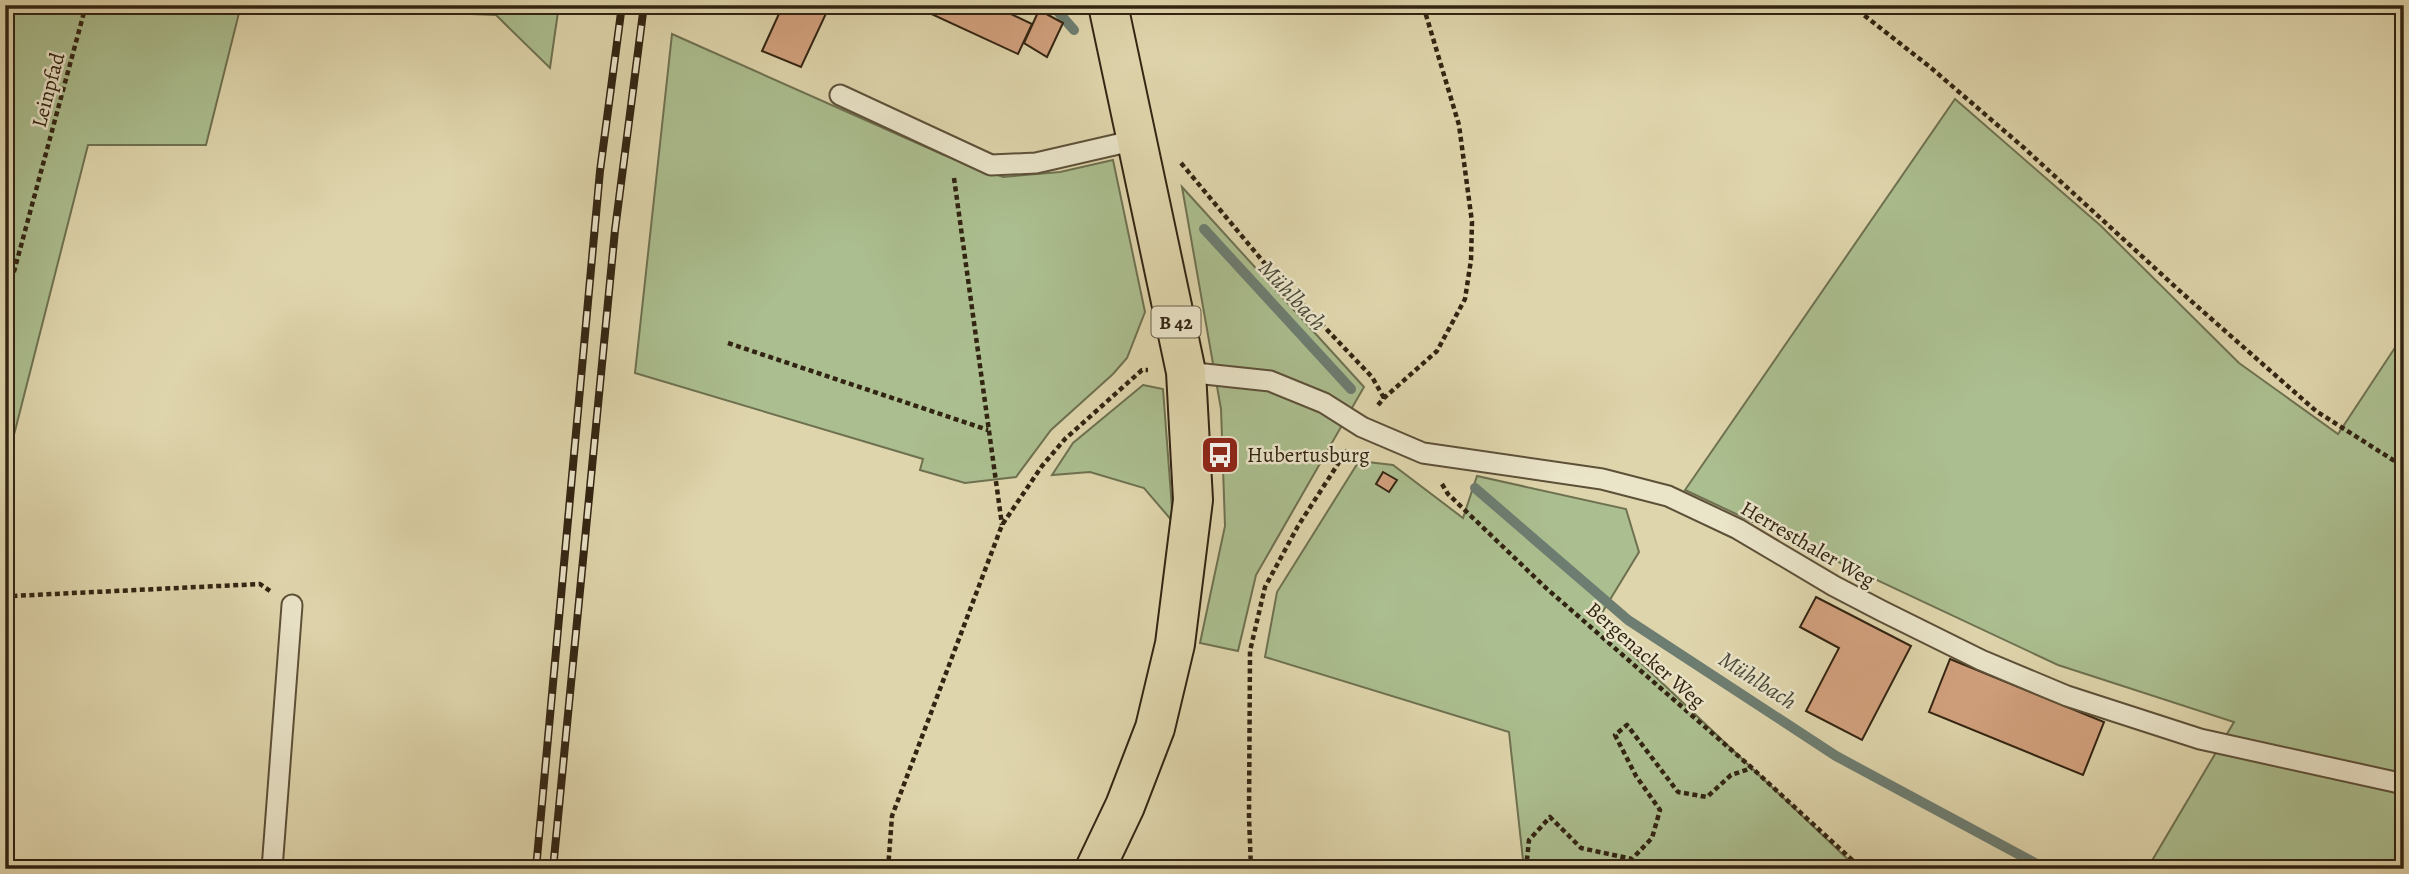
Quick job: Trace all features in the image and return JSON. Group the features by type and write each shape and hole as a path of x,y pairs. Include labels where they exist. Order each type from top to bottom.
{"main road":[{"name":"B 42","path":"1095,869 1125,806 1155,728 1175,644 1193,500 1186,372 1108,5"}],"lane":[{"path":"840,95 991,165 1036,163 1136,140"},
{"name":"Herresthaler Weg","path":"1186,372 1270,381 1324,403 1362,427 1423,453 1602,479 1668,496 1738,529 1882,611 1981,660 2067,696 2200,738 2404,784"},
{"path":"272,869 292,605"}],"path":[{"name":"Leinpfad","path":"5,305 86,5"},
{"path":"1178,160 1271,271 1372,377 1384,398 1437,351 1465,299 1471,260 1472,222 1458,125 1423,5"},
{"path":"1851,5 1930,67 2023,147 2316,411 2404,467"},
{"path":"2395,5 2404,15"},
{"path":"949,146 1002,525"},
{"path":"728,343 988,430"},
{"path":"888,869 892,816 1002,525 1042,466 1065,439 1142,370 1186,372"},
{"path":"1251,869 1248,817 1250,651 1265,587 1298,526 1362,427"},
{"name":"Bergenacker Weg","path":"1423,453 1448,494 1546,588 1752,768 1861,869"},
{"path":"5,600 12,596 260,583 292,605"},
{"path":"1526,869 1529,841 1550,817 1581,848 1632,859 1652,838 1660,810 1636,776 1615,735 1627,725 1678,792 1707,797 1731,775 1752,768"}],"green space":[{"path":"5,5 241,5 206,145 88,145 5,470"},
{"path":"241,5 559,5 550,68 496,15"},
{"path":"672,34 944,155 1003,177 1060,172 1113,160 1145,312 1127,358 1051,430 1016,477 965,483 920,470 923,459 635,373"},
{"path":"1955,99 2101,226 2239,363 2338,434 2404,334 2404,869 2147,869 2234,722 2058,665 1685,490"},
{"path":"1182,187 1364,387 1256,575 1238,651 1200,643 1225,526 1221,409"},
{"path":"1143,385 1163,389 1173,522 1144,488 1090,472 1052,475 1073,443"},
{"path":"1359,461 1393,465 1463,518 1477,476 1626,509 1639,552 1597,621 1858,869 1524,869 1509,732 1265,657 1277,592"}],"building":[{"path":"783,5 830,5 801,67 762,51"},
{"path":"912,5 992,5 1032,24 1018,54"},
{"path":"1039,10 1063,23 1047,57 1024,43"},
{"path":"1383,472 1397,480 1389,492 1376,484"},
{"path":"1816,597 1911,646 1862,740 1806,711 1839,648 1800,627"},
{"path":"1950,659 2104,722 2083,775 1929,712"}],"waterway":[{"name":"Mühlbach","path":"1052,5 1074,30"},
{"name":"Mühlbach","path":"1204,229 1351,389"},
{"name":"Mühlbach","path":"1475,488 1628,620 1836,756 2046,869"}],"railway":[{"path":"536,869 600,171 622,5"},
{"path":"553,869 615,230 644,5"}],"place":[{"name":"Hubertusburg","path":"1220,455"}]}
